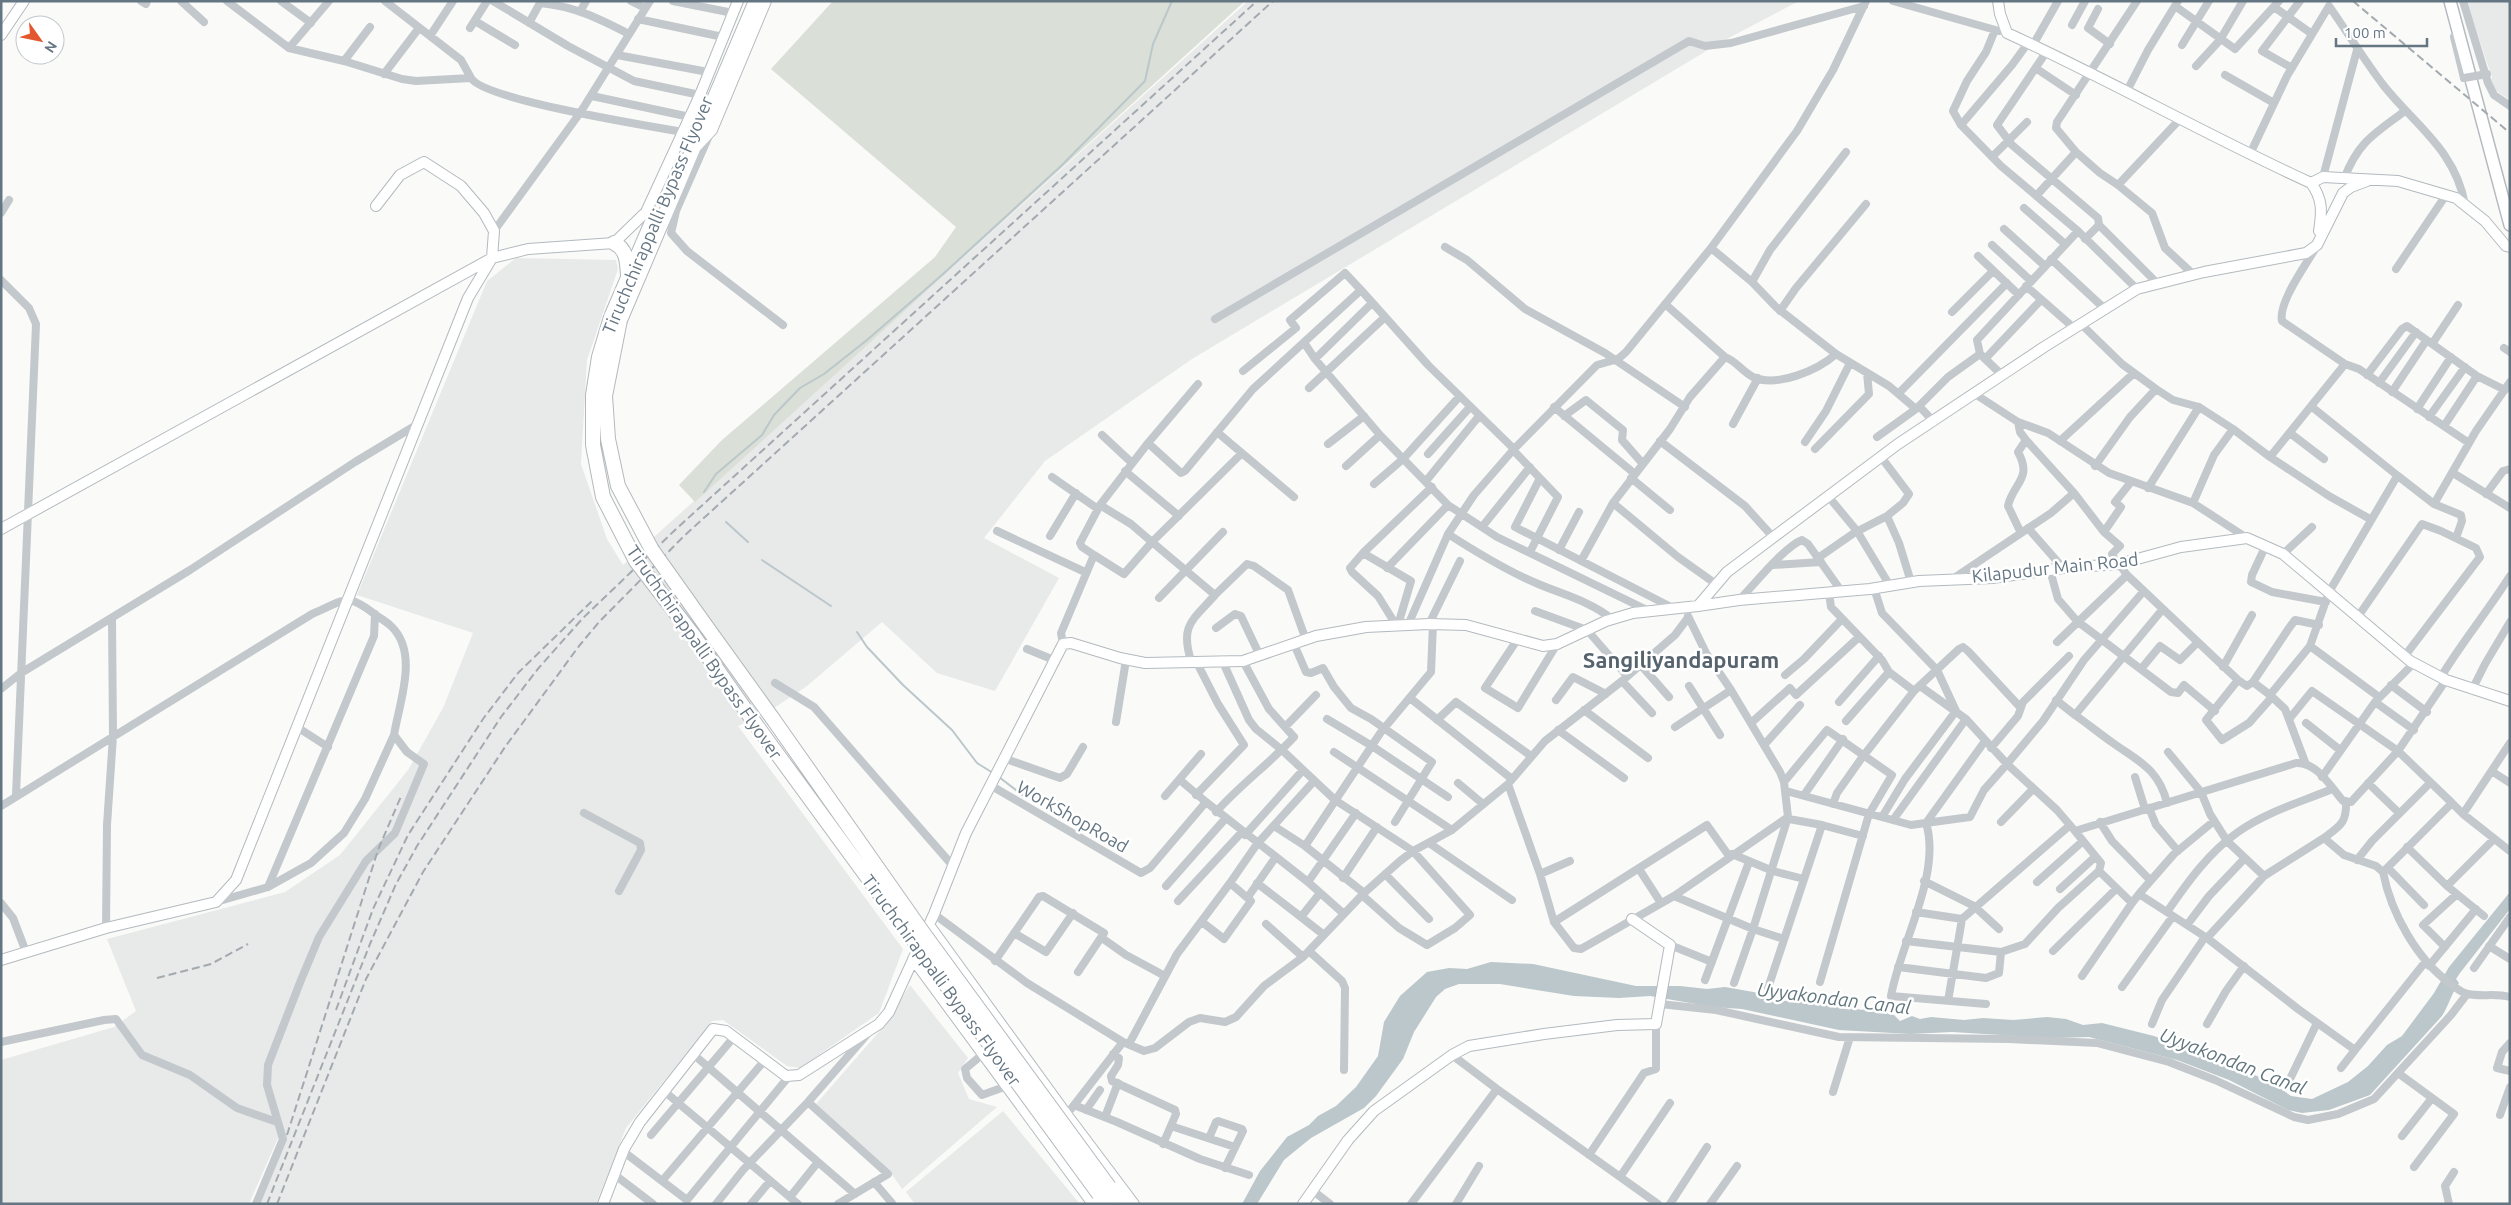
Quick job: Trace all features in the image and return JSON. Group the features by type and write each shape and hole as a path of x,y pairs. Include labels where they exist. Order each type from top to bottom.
{"highway":[{"name":"Tiruchchirappalli Bypass Flyover","path":"747,1 628,276 616,318 605,396 608,439 618,486 652,550 774,719 924,934 1102,1197 1127,1202"},
{"name":"Tiruchchirappalli Bypass Flyover","path":"616,318 693,150 756,1"},
{"path":"614,243 620,246 624,252 628,276"}],"main road":[{"path":"2450,1 2510,225"},
{"path":"2456,1 2480,82 2510,205"}],"street":[{"path":"1,35 24,1"},
{"path":"181,1 204,22"},
{"path":"227,1 289,48 416,81 471,78"},
{"path":"281,1 311,23"},
{"path":"289,48 329,1"},
{"path":"385,1 461,60 476,85 499,94 580,113 683,132"},
{"path":"430,36 453,1"},
{"path":"488,1 472,24 515,45"},
{"path":"494,1 608,69 634,81 700,95"},
{"path":"581,10 586,1"},
{"path":"216,902 236,880 468,298 492,258 494,231 592,96 648,5 631,1"},
{"path":"673,1 733,13"},
{"path":"1,529 492,258 528,249 614,243 646,212 700,95 738,1"},
{"path":"766,1 676,211 671,233 687,251 782,325"},
{"path":"934,914 995,961 1126,1043 1148,1051 1189,1022 1200,1018 1225,1022 1236,1017 1264,986 1310,951 1363,894 1385,874 1413,851 1452,830 1510,782 1531,756 1558,730 1606,694 1675,635 1694,606 1728,572 1881,457 2077,326 2137,290 2194,274 2306,253 2317,245 2322,208 2318,192 2311,183 2006,33 1893,1"},
{"path":"1998,1 2006,33"},
{"path":"1961,125 2030,44 2058,1"},
{"path":"2072,25 2085,1"},
{"path":"2136,1 2056,125 2076,152 2152,213 2165,248 2194,274"},
{"path":"2182,45 2198,22 2209,1"},
{"path":"2196,66 2220,40 2243,1"},
{"path":"2292,68 2262,51 2300,1"},
{"path":"2445,1 2464,78 2487,74"},
{"path":"2463,1 2494,94 2510,106"},
{"path":"529,23 539,2 556,3 581,10 629,34"},
{"path":"1401,625 1461,512 1514,449 1597,365 1615,359 1626,352 1711,248 1797,131 1833,70 1865,3"},
{"path":"1216,319 1689,41 1705,46 1731,43 1865,3"},
{"path":"2126,91 2148,50 2177,4 2220,40 2235,49 2277,4 2288,18 2312,34"},
{"path":"2250,154 2326,4"},
{"path":"2326,4 2357,50 2405,111 2444,152 2456,172 2465,205"},
{"path":"2098,9 2088,28 2110,44"},
{"path":"638,20 723,37"},
{"path":"344,61 370,27"},
{"path":"384,74 420,28"},
{"path":"1995,30 1986,52 1953,107 1953,111 1961,125 1992,157 2086,238 2137,290"},
{"path":"2323,177 2357,50"},
{"path":"2047,52 2037,69 1997,122 2008,140 2098,218 2099,224 2157,283"},
{"path":"617,55 708,72"},
{"path":"2037,69 2076,95"},
{"path":"2225,75 2274,104"},
{"path":"592,96 690,117"},
{"path":"2344,179 2351,161 2367,139 2405,111"},
{"path":"2118,184 2181,118"},
{"path":"1992,157 2027,122"},
{"path":"693,150 712,130"},
{"path":"1752,282 1770,250 1846,152"},
{"path":"2037,195 2076,152"},
{"path":"376,206 400,175 424,162 461,186 484,213 494,231"},
{"path":"2311,183 2323,177 2367,181 2398,181 2446,195 2465,205 2485,221 2506,246 2510,248"},
{"path":"2367,181 2350,187 2343,193 2317,245 2287,298 2281,314 2282,321 2345,364 2367,375 2469,443"},
{"path":"2396,269 2446,195"},
{"path":"1,213 9,200"},
{"path":"1780,311 1796,288 1866,204"},
{"path":"2024,208 2065,244"},
{"path":"2086,238 2099,224"},
{"path":"2004,229 2045,266"},
{"path":"2002,375 1982,357 1977,340 2078,232"},
{"path":"1992,245 2029,284 2041,300 2156,389 2173,400 2199,407 2329,496 2370,519"},
{"path":"1444,247 1467,260 1525,309 1615,359 1685,407"},
{"path":"1711,248 1752,282 1780,311 1836,354 1899,393 1934,422"},
{"path":"1978,256 2019,295"},
{"path":"2051,259 2105,309"},
{"path":"1952,312 1993,271"},
{"path":"1243,371 1296,328 1290,320 1345,273 1460,397 1514,449 1537,474 1539,480 1558,497 1530,552"},
{"path":"1,280 29,308 36,324 26,515 16,795"},
{"path":"1899,393 2006,282"},
{"path":"1148,443 1181,474 1253,390 1305,344 1361,290"},
{"path":"1877,437 1918,408 1948,377 1982,357 2041,300"},
{"path":"1314,359 1372,303"},
{"path":"1665,304 1725,357 1752,377 1774,379 1810,372 1836,354"},
{"path":"2392,392 2458,305"},
{"path":"1309,388 1385,317"},
{"path":"2367,375 2404,327 2416,332 2477,376 2505,390"},
{"path":"2379,383 2416,332"},
{"path":"1305,344 1314,359 1380,435 1448,505 1498,537 1647,610"},
{"path":"1581,561 1613,503 1685,407 1690,397 1725,357"},
{"path":"2417,409 2451,357"},
{"path":"1805,442 1826,411 1850,363"},
{"path":"2270,457 2312,408 2345,364"},
{"path":"2429,417 2465,367"},
{"path":"2060,441 2134,373"},
{"path":"1815,449 1869,394 1867,374"},
{"path":"2444,426 2477,376"},
{"path":"1733,424 1758,378"},
{"path":"2434,504 2469,443 2510,382"},
{"path":"1198,384 1125,471 1099,507 1080,543 1082,547 1124,574 1152,542 1241,454"},
{"path":"2095,466 2130,417 2156,389"},
{"path":"1975,394 2018,422 2041,429 2095,466 2130,482 2193,503 2247,538"},
{"path":"1374,484 1403,459 1460,397"},
{"path":"1564,416 1586,400 1623,430 1622,440 1643,464"},
{"path":"1428,454 1470,407"},
{"path":"1554,407 1670,510"},
{"path":"2148,488 2199,407"},
{"path":"2312,408 2434,504 2460,515 2462,521 2456,538"},
{"path":"1328,444 1364,416"},
{"path":"1401,625 1378,596 1350,568 1354,561 1429,484 1479,416"},
{"path":"2018,422 2020,432 2026,440 2074,493 2104,532 2120,546 2112,554 2126,575 2238,680 2247,686 2253,682 2295,620 2319,625"},
{"path":"1,689 21,673 190,570 355,462 418,424"},
{"path":"2193,503 2214,455 2233,429"},
{"path":"1217,432 1294,497"},
{"path":"2290,433 2324,458"},
{"path":"1102,435 1132,463"},
{"path":"1346,466 1380,435"},
{"path":"2026,440 2018,452 2024,466 2023,478 2008,506 2025,531 2063,568"},
{"path":"1660,441 1746,506 1773,537"},
{"path":"1772,565 1820,560 1857,531 1886,516 1903,503 1909,494 1881,457"},
{"path":"1482,527 1530,467"},
{"path":"2486,494 2503,471 2510,468"},
{"path":"1125,471 1179,516"},
{"path":"2453,473 2510,508"},
{"path":"2238,680 2206,722 2223,740 2256,717 2310,646 2328,597 2354,554 2353,549 2370,519 2398,476"},
{"path":"1052,477 1076,494 1131,524 1215,595"},
{"path":"1539,480 1515,527 1671,607"},
{"path":"2104,532 2121,507 2115,502 2130,482"},
{"path":"1954,578 2025,531 2074,493"},
{"path":"1050,536 1076,494"},
{"path":"1828,496 1857,531 1890,586"},
{"path":"1613,503 1678,557 1716,584"},
{"path":"1387,568 1448,505"},
{"path":"1559,550 1579,512"},
{"path":"1886,516 1899,543 1911,582"},
{"path":"2357,618 2422,524 2476,548 2480,557 2404,657"},
{"path":"2284,554 2312,527"},
{"path":"996,531 1085,572"},
{"path":"1159,598 1223,532"},
{"path":"1448,534 1489,560 1535,583 1590,605 1612,619"},
{"name":"Kilapudur Main Road","path":"1557,644 1612,619 1647,610 1740,600 1830,594 1911,582 1954,578 1992,578 2063,568 2118,564 2181,547 2247,538 2284,554 2328,597 2404,657 2443,679 2472,690 2509,700"},
{"path":"1740,600 1772,565 1796,543 1802,540 1808,544 1842,592"},
{"path":"2266,545 2252,575 2251,582 2272,592 2328,597"},
{"path":"1363,553 1411,581 1401,625"},
{"path":"605,1203 614,1174 640,1122 712,1029 726,1031 786,1076 799,1075 879,1024 889,1012 934,914 966,833 1063,644 1061,633 1085,572 1094,555"},
{"path":"1305,846 1384,728 1410,698 1432,668 1431,624 1460,560"},
{"path":"1196,795 1244,745 1193,661 1187,646 1186,632 1188,625 1247,564 1254,566 1288,590 1306,640"},
{"path":"2050,570 2058,599 2077,621 2101,641 2175,693 2178,693 2184,685 2215,711"},
{"path":"2057,642 2126,575"},
{"path":"2253,682 2285,709 2290,718 2305,762 2322,777 2343,801 2351,802 2398,751 2427,712 2465,638 2493,604 2510,576"},
{"path":"1874,588 1882,613 1937,670 1956,711"},
{"path":"1786,791 1911,824 1970,817 1984,790 2043,721 2084,660 2143,592"},
{"path":"1830,594 1831,607 1879,656 1889,672 1956,711 1966,719 1990,748 2057,810 2101,863 2099,871 2058,908 2026,944 2001,952 1906,941"},
{"path":"1,806 312,614 348,599 361,602 394,628 404,651 406,677 394,735 365,799 344,834 311,863 268,887 216,902 106,928 1,960"},
{"path":"2075,715 2162,610"},
{"path":"1535,611 1587,630 1652,712"},
{"path":"268,887 374,636 375,614"},
{"path":"1216,628 1235,614 1241,616 1260,656"},
{"path":"2223,667 2252,615"},
{"path":"106,928 107,825 113,736 112,618"},
{"path":"1687,619 1706,653 1732,690 1764,744 1784,782 1786,791 1788,818 1773,871 1734,983"},
{"path":"1784,675 1804,659 1842,619"},
{"path":"2472,690 2510,622"},
{"path":"1063,644 1071,643 1126,660 1157,664 1193,661 1243,661 1306,640 1366,627 1401,625 1466,625 1542,646 1557,644"},
{"path":"1751,723 1790,688 1796,695 1859,637"},
{"path":"1517,640 1486,688 1518,708 1557,644"},
{"path":"2141,669 2160,646 2180,660 2198,642"},
{"path":"1294,644 1306,672 1311,673 1323,668 1334,687 1351,708 1384,728 1432,762 1395,822"},
{"path":"2310,646 2414,730"},
{"path":"1027,648 1054,660"},
{"path":"1832,804 1837,793 1916,689 1959,649 1966,648 2020,707"},
{"path":"1839,702 1879,656"},
{"path":"1990,748 2018,716 2023,702 2069,656"},
{"path":"1116,722 1126,660"},
{"path":"1222,660 1251,724 1282,750 1335,800 1413,851 1470,915 1455,928 1426,945 1399,928 1363,894 1305,846 1274,826"},
{"path":"1216,812 1232,794 1294,738 1264,702 1243,661"},
{"path":"2322,777 2377,700 2414,663"},
{"path":"1640,664 1669,697"},
{"path":"1846,722 1889,672"},
{"path":"1556,700 1573,677 1606,694"},
{"path":"775,683 814,707 953,866"},
{"path":"2391,685 2427,712"},
{"path":"1689,686 1720,735"},
{"path":"1675,727 1732,690"},
{"path":"2290,718 2312,691 2398,751 2463,814 2510,851"},
{"path":"1285,727 1316,695"},
{"path":"1410,698 1510,782 1554,922 1574,948 1581,949 1674,896 1731,855 1788,818 1822,824 1863,836"},
{"path":"2056,700 2147,766 2160,784 2167,803"},
{"path":"1437,720 1456,702 1531,756"},
{"path":"1764,744 1800,705"},
{"path":"1584,710 1648,758"},
{"path":"1882,817 1906,779 1956,711"},
{"path":"1327,719 1422,778 1448,797"},
{"path":"1893,820 1966,719"},
{"path":"2306,723 2340,750"},
{"path":"297,727 328,747"},
{"path":"1558,730 1624,778"},
{"path":"1784,782 1825,731 1830,730 1892,776 1869,814 1820,982"},
{"path":"256,1204 283,1139 267,1085 268,1065 319,937 366,861 395,834 424,764 407,752 394,735"},
{"path":"1804,795 1843,739"},
{"path":"1985,741 1926,823 1931,850 1916,912 1898,967 1891,996 1986,1004"},
{"path":"1003,758 1060,778 1067,774 1083,747"},
{"path":"2463,814 2508,748"},
{"path":"1334,752 1452,830"},
{"path":"2168,752 2201,792 2226,841 2264,876"},
{"path":"1165,796 1201,754"},
{"path":"1948,1001 1962,919 1974,906 2072,828 2100,822 2296,763 2305,762"},
{"path":"1178,901 1303,770"},
{"path":"2493,772 2510,783"},
{"path":"2134,776 2156,825 2178,851"},
{"path":"1180,780 1224,819 1308,882 1344,914"},
{"path":"1067,1115 1113,1054 1126,1043 1177,954 1257,844 1314,781"},
{"path":"1458,783 1483,804"},
{"path":"2368,783 2400,812"},
{"path":"2357,860 2372,841 2430,783"},
{"name":"WorkShopRoad","path":"990,785 1141,874 1150,868 1206,802"},
{"path":"2122,987 2170,914 2185,886 2226,841 2256,821 2332,788"},
{"path":"2001,822 2034,789"},
{"path":"2152,1024 2162,1000 2206,937 2264,876 2324,838 2343,822 2347,815 2346,801"},
{"path":"2452,803 2386,870 2386,885 2400,921 2427,964 2439,975 2467,994 2498,994 2510,997"},
{"path":"584,812 640,843 641,850 619,891"},
{"path":"1308,882 1356,813"},
{"path":"1166,886 1224,819"},
{"path":"2082,976 2150,880 2178,851 2214,820"},
{"path":"2100,822 2112,841 2150,880"},
{"path":"1768,988 1822,824"},
{"path":"1554,922 1589,898 1640,869 1707,825 1731,855 1773,871 1804,879"},
{"path":"1343,878 1377,827"},
{"path":"2324,838 2344,855 2386,870 2424,906"},
{"path":"2447,886 2494,839"},
{"path":"2037,882 2083,841"},
{"path":"1429,843 1512,900"},
{"path":"2407,848 2447,886 2484,916"},
{"path":"2060,889 2096,857"},
{"path":"1248,897 1275,858"},
{"path":"2187,925 2209,896 2245,858"},
{"path":"1540,874 1570,861"},
{"path":"1705,980 1726,919 1749,862"},
{"path":"1640,869 1661,903"},
{"path":"2099,871 2132,903"},
{"path":"1385,874 1429,919"},
{"path":"1924,881 1974,906 2000,929"},
{"path":"1202,922 1224,938 1251,901 1230,882"},
{"path":"1257,883 1324,935"},
{"path":"2053,951 2116,888"},
{"path":"1301,917 1320,893"},
{"path":"2139,894 2206,937 2355,1050"},
{"path":"2445,947 2423,925 2457,894"},
{"path":"995,961 1039,897 1043,896 1104,933 1078,972"},
{"path":"1674,896 1726,919 1784,939"},
{"path":"1,903 13,918 26,952"},
{"path":"2341,1068 2427,964 2445,947 2476,909"},
{"path":"1916,912 1962,919"},
{"path":"1014,933 1046,952 1072,914"},
{"path":"2474,968 2510,917"},
{"path":"1632,919 1670,945 1712,962"},
{"path":"1266,924 1303,957"},
{"path":"929,925 1067,1115 1127,1202"},
{"path":"1102,938 1138,962 1165,976"},
{"path":"1589,1155 1644,1073 1656,1069 1656,1024 1662,981 1670,945"},
{"path":"2489,946 2510,959"},
{"path":"1310,951 1342,981 1345,988 1344,1070"},
{"path":"1898,967 1986,978 1999,973 2001,952"},
{"path":"913,958 1007,1086 1102,1197"},
{"path":"2207,1024 2226,991 2244,966"},
{"path":"1660,1004 1716,1010 1850,1037 2009,1039 2097,1043 2169,1062 2215,1080 2294,1117 2308,1120 2338,1114 2374,1099 2451,1015 2467,994"},
{"path":"1,1042 104,1020 116,1020 142,1054 190,1075 237,1108 278,1122"},
{"path":"2290,1079 2317,1023"},
{"path":"1303,1204 1348,1140 1374,1111 1452,1055 1469,1046 1617,1025 1656,1024"},
{"path":"716,1204 750,1163 808,1102 870,1030"},
{"path":"651,1135 734,1037"},
{"path":"1833,1092 1850,1037"},
{"path":"2510,1043 2502,1052 2497,1068 2510,1071"},
{"path":"693,1054 855,1194"},
{"path":"983,1054 965,1069 967,1078 982,1095 1007,1086"},
{"path":"1113,1054 1119,1058 1118,1065 1111,1079 1175,1110 1176,1114 1163,1144"},
{"path":"1452,1055 1496,1089 1658,1204"},
{"path":"662,1181 765,1060"},
{"path":"2398,1073 2454,1114 2414,1167"},
{"path":"624,1152 690,1202 730,1147 790,1075"},
{"path":"1105,1117 1118,1083"},
{"path":"2500,1115 2510,1087"},
{"path":"1411,1204 1496,1089"},
{"path":"1086,1110 1100,1090"},
{"path":"664,1091 798,1204"},
{"path":"2402,1136 2432,1098"},
{"path":"808,1102 888,1174 838,1204"},
{"path":"1620,1177 1670,1103"},
{"path":"1074,1105 1163,1144 1225,1168 1249,1175"},
{"path":"1209,1138 1216,1122 1222,1121 1242,1129 1243,1131 1225,1168"},
{"path":"1171,1126 1235,1147"},
{"path":"1670,1204 1707,1147"},
{"path":"790,1197 818,1162"},
{"path":"1456,1204 1479,1166"},
{"path":"1710,1204 1737,1166"},
{"path":"2449,1204 2445,1186 2454,1172"},
{"path":"614,1174 652,1204"},
{"path":"751,1204 770,1181"},
{"path":"874,1182 892,1204 900,1197"},
{"path":"1312,1190 1330,1204"}],"shaded area":[{"path":"833,1 1245,1 695,502 679,485 722,440 935,257 956,227 771,69"},
{"path":"1248,1 1799,1 1723,41 1192,359 1045,461 984,538 1059,578 995,691 937,673 882,622 807,686 774,708 738,726 903,949 879,1013 800,1068 787,1066 723,1020 712,1021 626,1128 596,1204 258,1204 283,1142 278,1138 249,1204 1,1204 1,1060 114,1027 136,1011 107,939 285,892 340,855 408,770 443,708 473,633 357,595 487,281 516,258 616,260 618,269 587,360 581,464 607,539 623,565"},
{"path":"2466,1 2510,1 2510,100 2495,90 2490,82 2492,77"},
{"path":"2510,892 2510,909 2456,979 2459,983 2442,1016 2370,1095 2329,1110 2302,1113 2288,1110 2229,1080 2177,1060 2089,1037 2052,1038 1952,1032 1910,1034 1839,1030 1742,1009 1713,1007 1650,996 1619,998 1574,996 1500,984 1459,984 1445,989 1436,997 1414,1032 1403,1059 1376,1096 1364,1108 1311,1138 1284,1160 1257,1204 1242,1204 1260,1171 1287,1137 1309,1125 1318,1116 1336,1106 1356,1087 1378,1056 1384,1022 1400,996 1427,972 1449,968 1467,969 1491,962 1533,964 1636,986 1680,986 1707,989 1725,987 1759,993 1775,1000 1818,1003 1863,1010 1865,1007 1888,1010 1888,1014 1894,1015 1900,1021 1912,1016 1920,1019 1931,1017 1964,1020 1983,1018 2013,1020 2047,1017 2066,1019 2083,1025 2102,1023 2154,1036 2270,1081 2291,1096 2312,1099 2348,1082 2368,1066 2387,1045 2402,1036 2434,993 2449,967"},
{"path":"910,985 968,1058 958,1073 969,1099 997,1107 902,1189 891,1173 816,1104 885,1025"},
{"path":"1003,1111 1080,1204 915,1204 906,1192"}],"waterway":[{"path":"704,492 716,474 762,435 774,415 800,388 824,374 867,340 942,275 1061,166 1145,81 1153,44 1172,1"},
{"path":"726,522 748,542"},
{"path":"762,560 831,606"},
{"path":"857,632 867,647 903,685 952,730 977,763 993,773"},
{"path":"999,777 1025,797"}],"railway":[{"path":"267,1204 370,944 396,884 417,846 501,717 537,670 582,619 675,530 1257,1"},
{"path":"277,1204 366,979 423,872 505,747 579,646 599,622 684,536 1273,1"},
{"path":"2353,1 2510,133"},
{"path":"336,1010 373,909 408,835 483,719 518,673 593,600"},
{"path":"287,1135 378,850 402,794"},
{"path":"157,978 211,964 248,944"}],"district":[{"name":"Sangiliyandapuram","path":"1681,659"}],"water label":[{"name":"Uyyakondan Canal","path":"1834,998"},
{"name":"Uyyakondan Canal","path":"2233,1061"}]}
